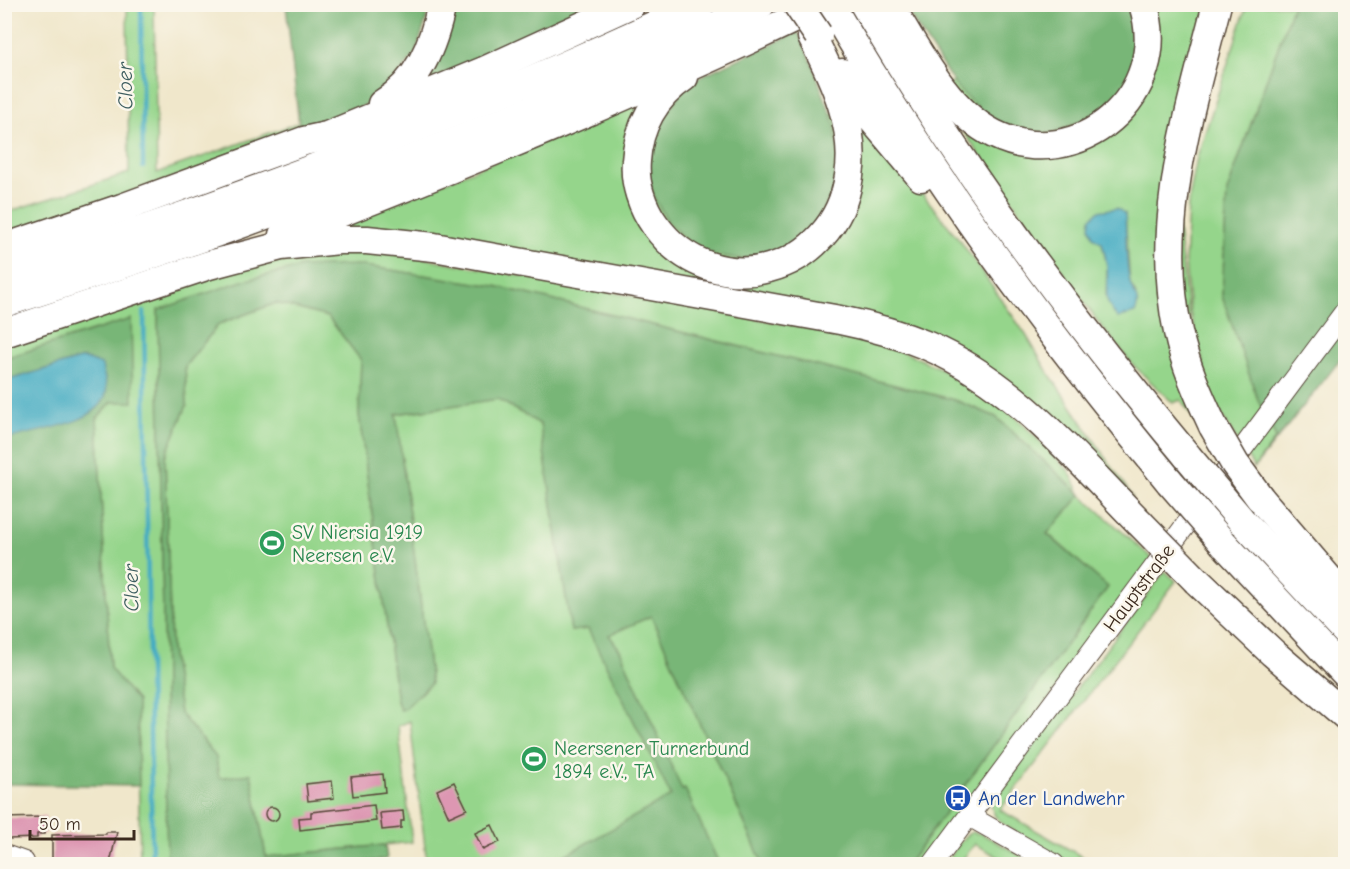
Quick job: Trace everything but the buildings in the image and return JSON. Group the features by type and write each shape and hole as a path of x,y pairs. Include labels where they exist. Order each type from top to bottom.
{"highway":[{"path":"304,141 323,130 367,113 398,92 413,77 424,61 433,42 442,4"},
{"path":"4,248 122,208 304,141 327,136 475,75 631,4"},
{"path":"4,275 195,212 363,150 548,73 700,4"},
{"path":"4,303 168,249 361,178 540,105 761,4"},
{"path":"796,4 825,21 872,118 946,207 968,239 1000,264 1088,380 1170,482 1224,544 1346,674"},
{"path":"874,7 969,117 981,127 1005,139 1035,146 1069,142 1085,136 1113,118 1128,101 1139,83 1148,50 1148,32 1143,4"},
{"path":"1217,4 1178,165 1170,223 1170,278 1178,334 1193,381 1213,426 1235,464 1260,498 1346,599"},
{"path":"1170,223 1184,187 1202,115 1237,4"},
{"path":"874,7 928,107 1009,226 1110,362 1242,521 1346,632"},
{"path":"746,43 688,75 666,92 645,122 639,136 636,165 637,180 645,208 672,245 697,262 722,270 739,272 774,267 807,251 831,226 846,193 851,156 848,132 833,82 825,21"},
{"path":"209,265 490,153 746,43 825,21"},
{"path":"4,333 250,253 308,242 339,240 400,242 869,326 928,346 977,372 1000,389 1051,432 1265,646 1346,716"}],"street":[{"name":"Hauptstraße","path":"933,864 1346,310"},
{"path":"969,816 1054,864"},
{"path":"4,855 24,862"}],"green space":[{"path":"127,5 154,5 157,173 300,122 300,135 5,235 4,213 129,173"},
{"path":"286,5 431,5 415,55 381,96 300,135"},
{"path":"448,5 604,5 410,92"},
{"path":"903,5 1130,5 1137,29 1134,64 1121,91 1097,115 1052,133 1020,132 992,121 957,88"},
{"path":"1149,5 1209,5 1170,164 1203,433 1181,400 1173,403 1132,364 1098,322 934,90","holes":["1125,214 1130,284 1136,294 1106,298 1107,266 1102,243"]},
{"path":"1247,5 1293,5 1227,192 1222,296 1258,400 1276,438 1254,468 1213,401 1190,312 1185,262 1188,205 1197,157"},
{"path":"1293,5 1345,5 1345,354 1254,468 1276,438 1258,400 1222,296 1227,192"},
{"path":"798,32 835,125 839,159 835,189 808,236 767,256 739,259 712,254 688,242 669,223 655,200 648,176 652,134 683,89 703,75"},
{"path":"657,94 851,115 912,181 959,239 1026,335 1046,369 1133,498 957,349 322,233"},
{"path":"374,249 862,338 904,352 944,370 986,394 1018,419 1069,471 1081,495 1153,559 926,864 908,864 1108,587 1047,533 1080,494 996,417 955,400 495,286 358,265 158,311 167,864 140,864 137,701 110,669 97,418 112,402 131,319 5,358 5,340 265,255"},
{"path":"358,265 495,286 955,400 996,417 1081,495 1047,534 1108,587 908,864 763,864 651,616 609,635 620,650 682,790 685,789 719,864 549,864 671,796 588,629 571,631 540,424 498,399 396,414 431,683 404,709 400,710 359,414 361,360 328,317 276,303 219,324 185,366 187,405 165,457 171,648 180,713 216,757 219,778 251,774 266,857 385,845 387,859 354,864 167,864 158,310 242,281 301,267"},
{"name":"SV Niersia 1919 Neersen e.V.","path":"276,303 328,317 361,360 359,414 397,701 400,709 404,709 431,683 396,414 498,399 540,424 571,631 588,629 672,797 549,864 427,864 410,721 398,726 412,842 266,857 251,774 219,778 215,757 180,713 171,648 165,457 187,405 185,366 219,324"},
{"path":"131,319 133,402 112,402 97,418 110,668 137,701 139,786 5,784 5,440 21,434 83,358 5,381 5,358"},
{"path":"1165,571 1176,581 1000,810 1095,864 1071,864 1005,826 995,816 991,806 994,798"},
{"path":"651,616 763,864 719,864 685,790 682,791 620,650 608,635"},
{"path":"972,832 982,834 1036,864 1011,864 975,844 959,864 944,864 965,836"}],"water":[{"path":"1117,208 1125,214 1128,274 1137,304 1135,313 1118,318 1107,300 1107,267 1102,243 1093,237 1090,227 1091,218 1098,211"},
{"path":"83,358 102,365 106,393 101,404 78,420 5,440 5,381"}],"waterway":[{"name":"Cloer","path":"141,4 143,167"},
{"name":"Cloer","path":"144,312 152,864"}],"place":[{"name":"SV Niersia 1919 Neersen e.V.","path":"272,543"},
{"name":"Neersener Turnerbund 1894 e.V., TA","path":"534,759"},
{"name":"An der Landwehr","path":"958,798"}]}
